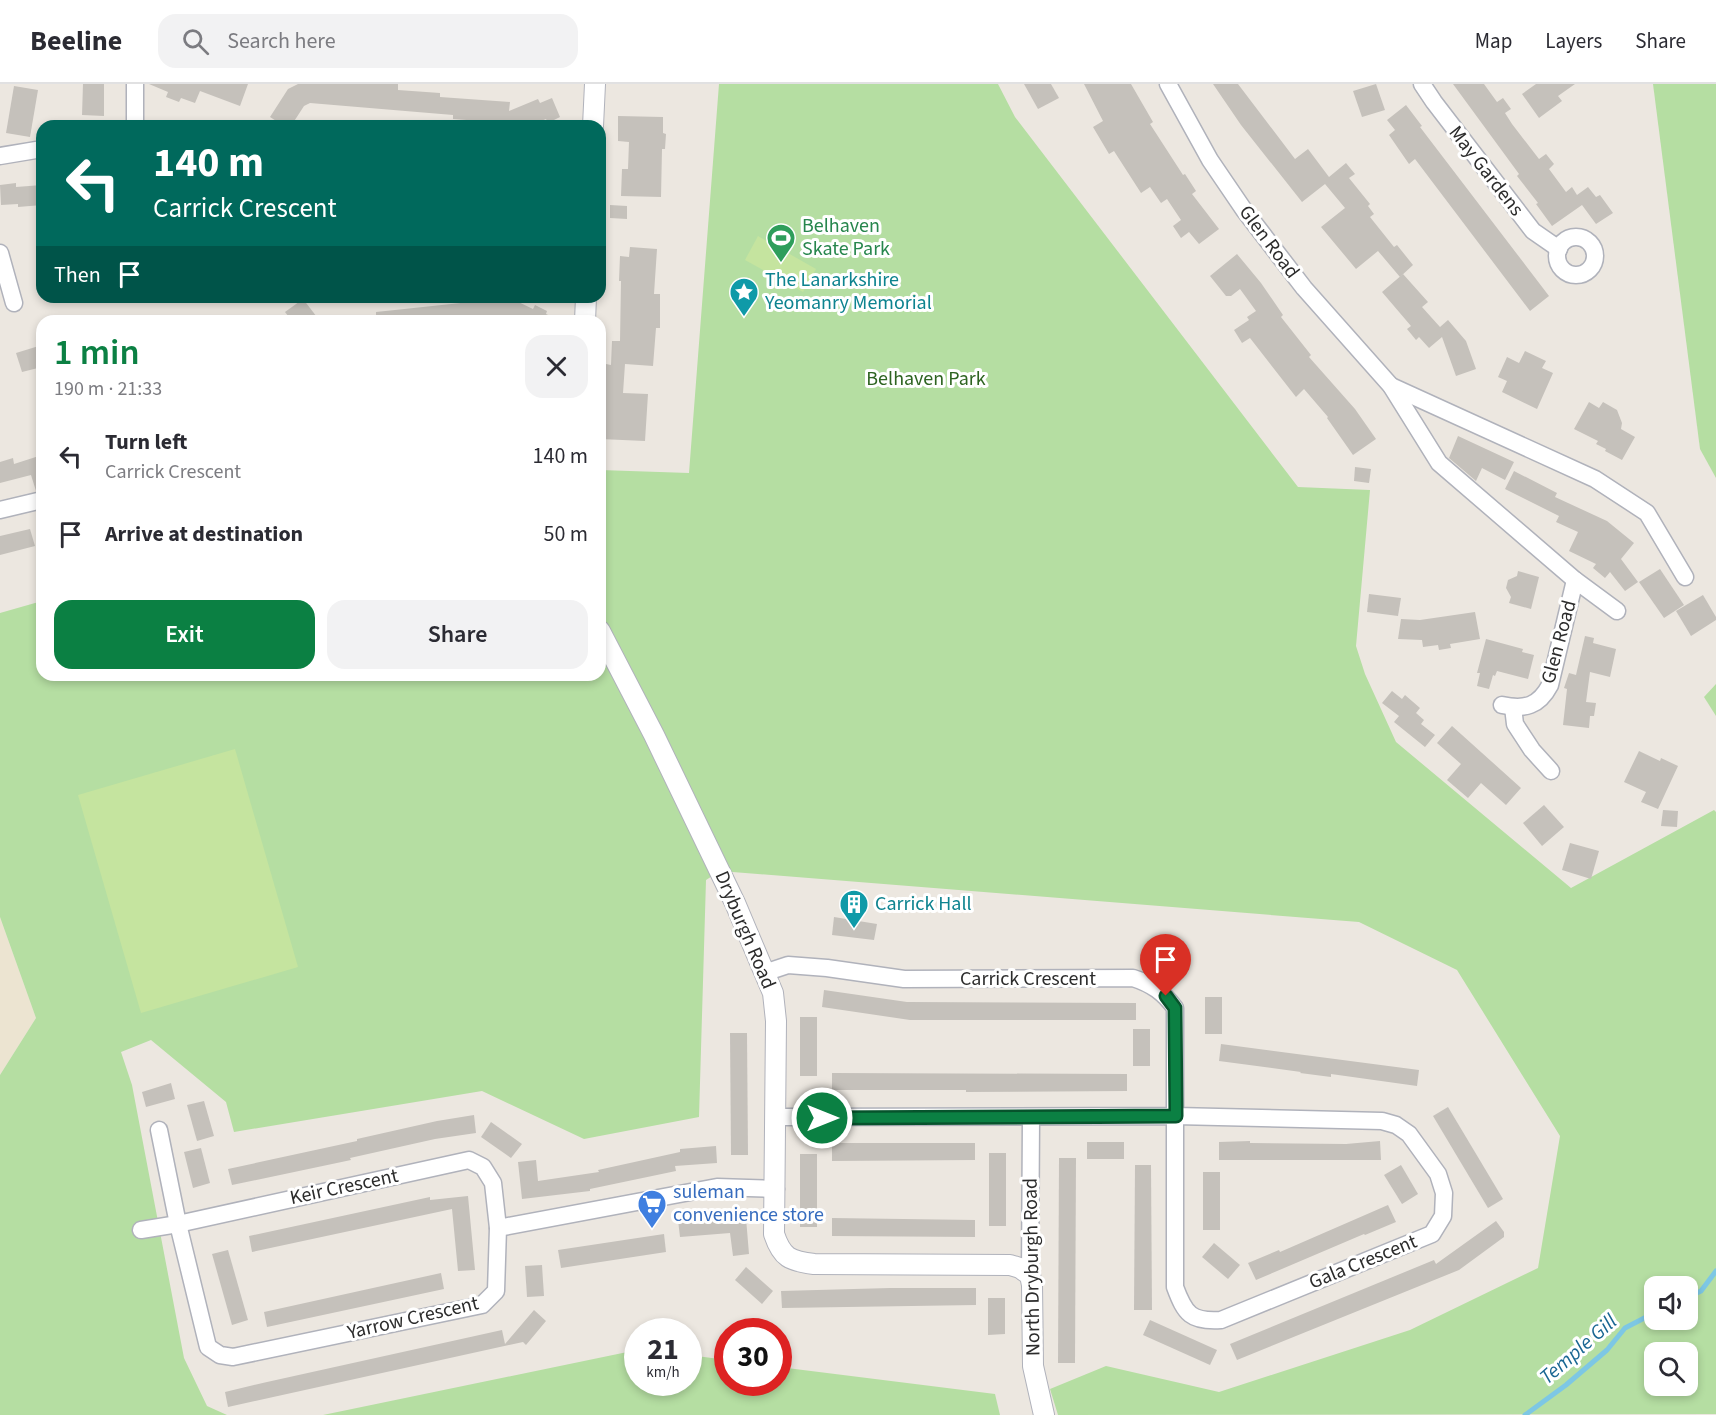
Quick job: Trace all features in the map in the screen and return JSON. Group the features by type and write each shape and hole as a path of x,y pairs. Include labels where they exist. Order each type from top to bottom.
{"street":[{"path":"135,84 135,120"},
{"path":"594,120 595,84"},
{"name":"Glen Road","path":"1168,84 1210,160 1244,210 1304,288 1391,386 1439,463 1575,580 1617,611"},
{"name":"May Gardens","path":"1422,84 1533,231 1559,249"},
{"path":"0,156 36,150"},
{"path":"0,253 14,303"},
{"name":"Glen Road","path":"1391,386 1595,479 1647,513 1685,577"},
{"path":"0,510 36,501"},
{"name":"Glen Road","path":"1551,771 1532,750 1515,724 1508,706 1518,708 1533,704 1544,696 1550,685 1575,580"},
{"name":"Dryburgh Road","path":"606,643 654,735 725,882 773,993 776,1021 774,1234 779,1250 794,1261 814,1264 1010,1265 1030,1275"},
{"name":"Carrick Crescent","path":"764,973 788,965 904,979 1133,978 1149,983 1166,996 1175,1008 1176,1116"},
{"name":"Gala Crescent","path":"776,1118 1176,1116 1382,1121 1396,1125 1409,1134 1438,1174 1444,1193 1443,1216 1432,1234 1221,1320 1206,1321 1190,1317 1181,1304 1175,1287 1176,1116"},
{"name":"North Dryburgh Road","path":"1031,1118 1032,1358 1044,1415"},
{"name":"Yarrow Crescent","path":"159,1130 178,1224 208,1347 220,1355 233,1357 482,1305 496,1291 498,1228"},
{"name":"Keir Crescent","path":"141,1230 178,1224 469,1160 483,1167 493,1183 498,1228"},
{"path":"498,1228 717,1187 776,1189"}],"shaded area":[{"path":"0,917 36,1018 0,1075"}],"green space":[{"name":"Belhaven Park","path":"719,84 998,84 1015,117 1298,487 1370,490 1356,646 1365,674 1396,742 1571,888 1714,810 1716,812 1716,1414 1058,1415 1050,1389 1106,1366 1219,1392 1410,1330 1538,1268 1560,1136 1457,970 1359,922 720,871 706,880 699,1117 584,1139 482,1091 234,1132 226,1102 151,1040 121,1052 132,1085 184,1358 207,1406 227,1415 0,1415 0,1075 36,1018 0,917 0,613 36,603 36,681 606,681 606,470 689,473"},
{"path":"1653,84 1716,84 1716,478 1700,449"},
{"name":"Belhaven Skate Park","path":"758,236 816,269 803,292 745,260"},
{"path":"1716,684 1716,716 1704,697"},
{"path":"235,749 298,967 141,1013 78,795"},
{"path":"624,1353 624,1396 702,1396 702,1357 714,1358 714,1396 792,1396 792,1369 995,1394 1000,1415 323,1415"}],"building":[{"path":"83,84 104,84 104,116 82,115"},
{"path":"149,84 248,84 240,106 200,91 195,103 181,98 179,102 166,97 168,92"},
{"path":"298,84 398,84 398,90 440,93 440,97 510,102 509,111 538,99 540,103 552,98 560,117 554,120 466,120 453,119 453,115 310,103 304,106 295,120 275,120 270,117 288,89"},
{"path":"1024,84 1051,84 1059,98 1038,109"},
{"path":"1084,84 1131,84 1153,122 1150,124 1196,191 1192,194 1219,229 1199,244 1189,232 1181,238 1173,226 1181,220 1167,199 1161,203 1150,187 1141,193 1114,151 1109,154 1093,127 1103,121"},
{"path":"1213,84 1238,84 1295,159 1308,149 1329,177 1346,163 1355,174 1349,178 1370,204 1368,206 1374,214 1370,217 1394,247 1397,245 1413,265 1400,277 1378,251 1356,269 1321,227 1345,208 1325,184 1302,202 1241,125"},
{"path":"1376,84 1385,110 1362,117 1353,91"},
{"path":"1453,84 1484,84 1497,102 1503,98 1511,109 1505,113 1512,124 1539,159 1546,154 1554,164 1549,169 1566,192 1572,187 1577,195 1588,187 1596,197 1600,195 1613,213 1596,224 1582,205 1552,226 1517,176 1519,174"},
{"path":"1536,84 1575,84 1558,96 1562,101 1539,118 1522,94"},
{"path":"14,86 38,90 30,137 6,133"},
{"path":"1406,105 1422,126 1420,127 1549,296 1530,311 1415,159 1409,164 1389,135 1395,130 1387,120"},
{"path":"618,116 663,117 663,133 666,134 665,149 662,149 661,197 621,196 622,169 628,169 629,142 618,141"},
{"path":"16,183 16,187 36,185 36,206 1,205 0,185"},
{"path":"610,205 627,206 627,219 610,218"},
{"path":"630,247 657,249 654,294 660,294 660,328 656,328 653,366 625,364 623,393 648,394 645,441 606,439 606,364 611,365 612,341 620,341 620,256 629,257"},
{"path":"1237,254 1261,283 1283,315 1281,317 1311,355 1309,357 1355,409 1376,439 1353,455 1328,417 1304,389 1296,397 1250,338 1242,343 1234,330 1249,320 1247,317 1256,311 1240,289 1231,296 1226,296 1210,276"},
{"path":"1403,274 1428,302 1422,307 1440,327 1448,320 1466,341 1476,369 1456,376 1442,337 1429,348 1419,337 1416,340 1407,329 1411,326 1382,292"},
{"path":"297,303 306,303 315,315 287,315 285,312"},
{"path":"461,303 520,303 533,309 535,305 547,311 548,315 376,315 376,312"},
{"path":"36,347 36,368 22,372 16,353"},
{"path":"1525,351 1546,361 1542,368 1553,373 1537,409 1502,392 1507,381 1498,377 1507,357 1519,363"},
{"path":"1589,402 1599,408 1603,402 1617,410 1622,423 1621,429 1635,437 1622,460 1596,444 1598,441 1574,429"},
{"path":"1458,436 1514,462 1505,480 1482,468 1476,481 1449,458"},
{"path":"36,457 36,491 31,475 0,483 0,462 13,458 14,464"},
{"path":"1355,467 1371,469 1369,483 1354,481"},
{"path":"1514,471 1557,493 1555,497 1607,521 1634,543 1621,559 1638,582 1625,591 1610,572 1605,578 1593,568 1596,564 1569,551 1578,532 1556,522 1559,516 1505,489"},
{"path":"30,529 35,546 0,555 0,536"},
{"path":"1660,569 1684,605 1664,618 1639,582"},
{"path":"1518,571 1539,577 1531,609 1509,603 1511,597 1506,588 1508,580 1517,576"},
{"path":"1369,594 1401,598 1398,616 1367,612"},
{"path":"1703,595 1716,620 1691,636 1676,611"},
{"path":"1475,612 1480,639 1450,644 1451,648 1439,650 1438,645 1423,647 1422,640 1398,639 1401,619 1420,620"},
{"path":"1585,636 1594,638 1593,643 1616,649 1610,677 1590,672 1586,702 1596,703 1594,716 1590,716 1589,728 1563,725 1567,689 1564,688 1569,673 1576,675"},
{"path":"1486,639 1523,649 1522,652 1534,655 1528,679 1497,671 1495,676 1493,675 1489,689 1477,686 1480,673 1477,673"},
{"path":"1392,691 1402,699 1405,695 1420,708 1416,713 1424,720 1421,724 1435,735 1425,747 1394,722 1399,716 1382,703"},
{"path":"1452,726 1521,788 1506,805 1481,783 1468,798 1447,780 1461,764 1437,743"},
{"path":"1639,751 1678,766 1658,809 1641,802 1646,792 1624,782"},
{"path":"1544,805 1564,827 1542,846 1523,823"},
{"path":"1663,810 1678,811 1677,827 1661,826"},
{"path":"1570,843 1599,851 1591,879 1562,870"},
{"name":"Carrick Hall","path":"834,917 877,924 874,940 832,935"},
{"path":"824,990 907,1002 1136,1003 1136,1020 910,1020 822,1007"},
{"path":"1205,997 1222,997 1222,1034 1205,1034"},
{"path":"800,1017 817,1017 817,1076 800,1076"},
{"path":"1133,1029 1150,1029 1150,1066 1133,1066"},
{"path":"730,1033 747,1033 748,1155 731,1155"},
{"path":"1221,1044 1419,1070 1417,1086 1331,1074 1331,1077 1219,1061"},
{"path":"832,1073 1127,1074 1127,1091 832,1090"},
{"path":"171,1083 175,1099 146,1107 142,1092"},
{"path":"204,1101 214,1136 197,1141 187,1105"},
{"path":"1448,1107 1503,1199 1488,1208 1433,1116"},
{"path":"474,1115 476,1133 435,1139 350,1158 351,1160 232,1185 228,1169 437,1121"},
{"path":"491,1122 522,1144 511,1158 481,1137"},
{"path":"1250,1141 1250,1143 1346,1144 1380,1141 1381,1160 1219,1160 1219,1142"},
{"path":"1087,1142 1124,1142 1124,1159 1087,1159"},
{"path":"832,1143 975,1143 975,1160 832,1161"},
{"path":"716,1146 717,1163 675,1166 676,1171 590,1189 590,1191 522,1199 518,1162 536,1160 538,1181 599,1172 598,1170 680,1152 680,1149"},
{"path":"201,1148 210,1183 193,1188 184,1152"},
{"path":"989,1153 1006,1153 1006,1226 989,1226"},
{"path":"800,1154 817,1154 817,1227 800,1227"},
{"path":"1059,1158 1076,1158 1075,1363 1058,1363"},
{"path":"1135,1165 1151,1165 1152,1310 1134,1310"},
{"path":"1401,1165 1418,1194 1402,1204 1384,1175"},
{"path":"1203,1172 1220,1172 1220,1230 1203,1230"},
{"path":"468,1196 475,1270 458,1271 452,1209 252,1252 249,1236 430,1197 430,1200"},
{"path":"1388,1205 1396,1222 1256,1280 1248,1263 1279,1250 1280,1252"},
{"path":"715,1217 715,1221 746,1218 749,1254 733,1256 730,1233 680,1237 678,1220"},
{"path":"832,1218 975,1220 975,1237 832,1236"},
{"path":"1496,1221 1504,1232 1504,1237 1459,1270 1237,1360 1230,1344 1434,1260 1436,1264"},
{"path":"664,1234 666,1252 561,1268 558,1250"},
{"path":"1214,1243 1240,1265 1228,1279 1202,1257"},
{"path":"228,1250 248,1320 232,1325 212,1254"},
{"path":"542,1265 544,1296 527,1297 525,1266"},
{"path":"746,1267 773,1291 762,1304 735,1280"},
{"path":"441,1273 444,1289 267,1327 264,1312"},
{"path":"976,1288 976,1305 782,1308 781,1291"},
{"path":"988,1298 1005,1298 1005,1334 988,1335"},
{"path":"534,1310 546,1321 526,1345 523,1342 228,1407 225,1392 267,1382 502,1330 505,1344"},
{"path":"1150,1320 1217,1350 1210,1365 1143,1335"}],"waterway":[{"name":"Temple Gill","path":"1698,1292 1716,1271"},
{"name":"Temple Gill","path":"1525,1415 1566,1385 1607,1350 1625,1328 1644,1318"}],"place":[{"name":"Belhaven Skate Park","path":"781,264"},
{"name":"The Lanarkshire Yeomanry Memorial","path":"744,318"},
{"name":"Carrick Hall","path":"854,930"},
{"name":"suleman convenience store","path":"652,1230"}],"route":[{"path":"822,1118 1176,1116 1175,1008 1166,996"}]}
